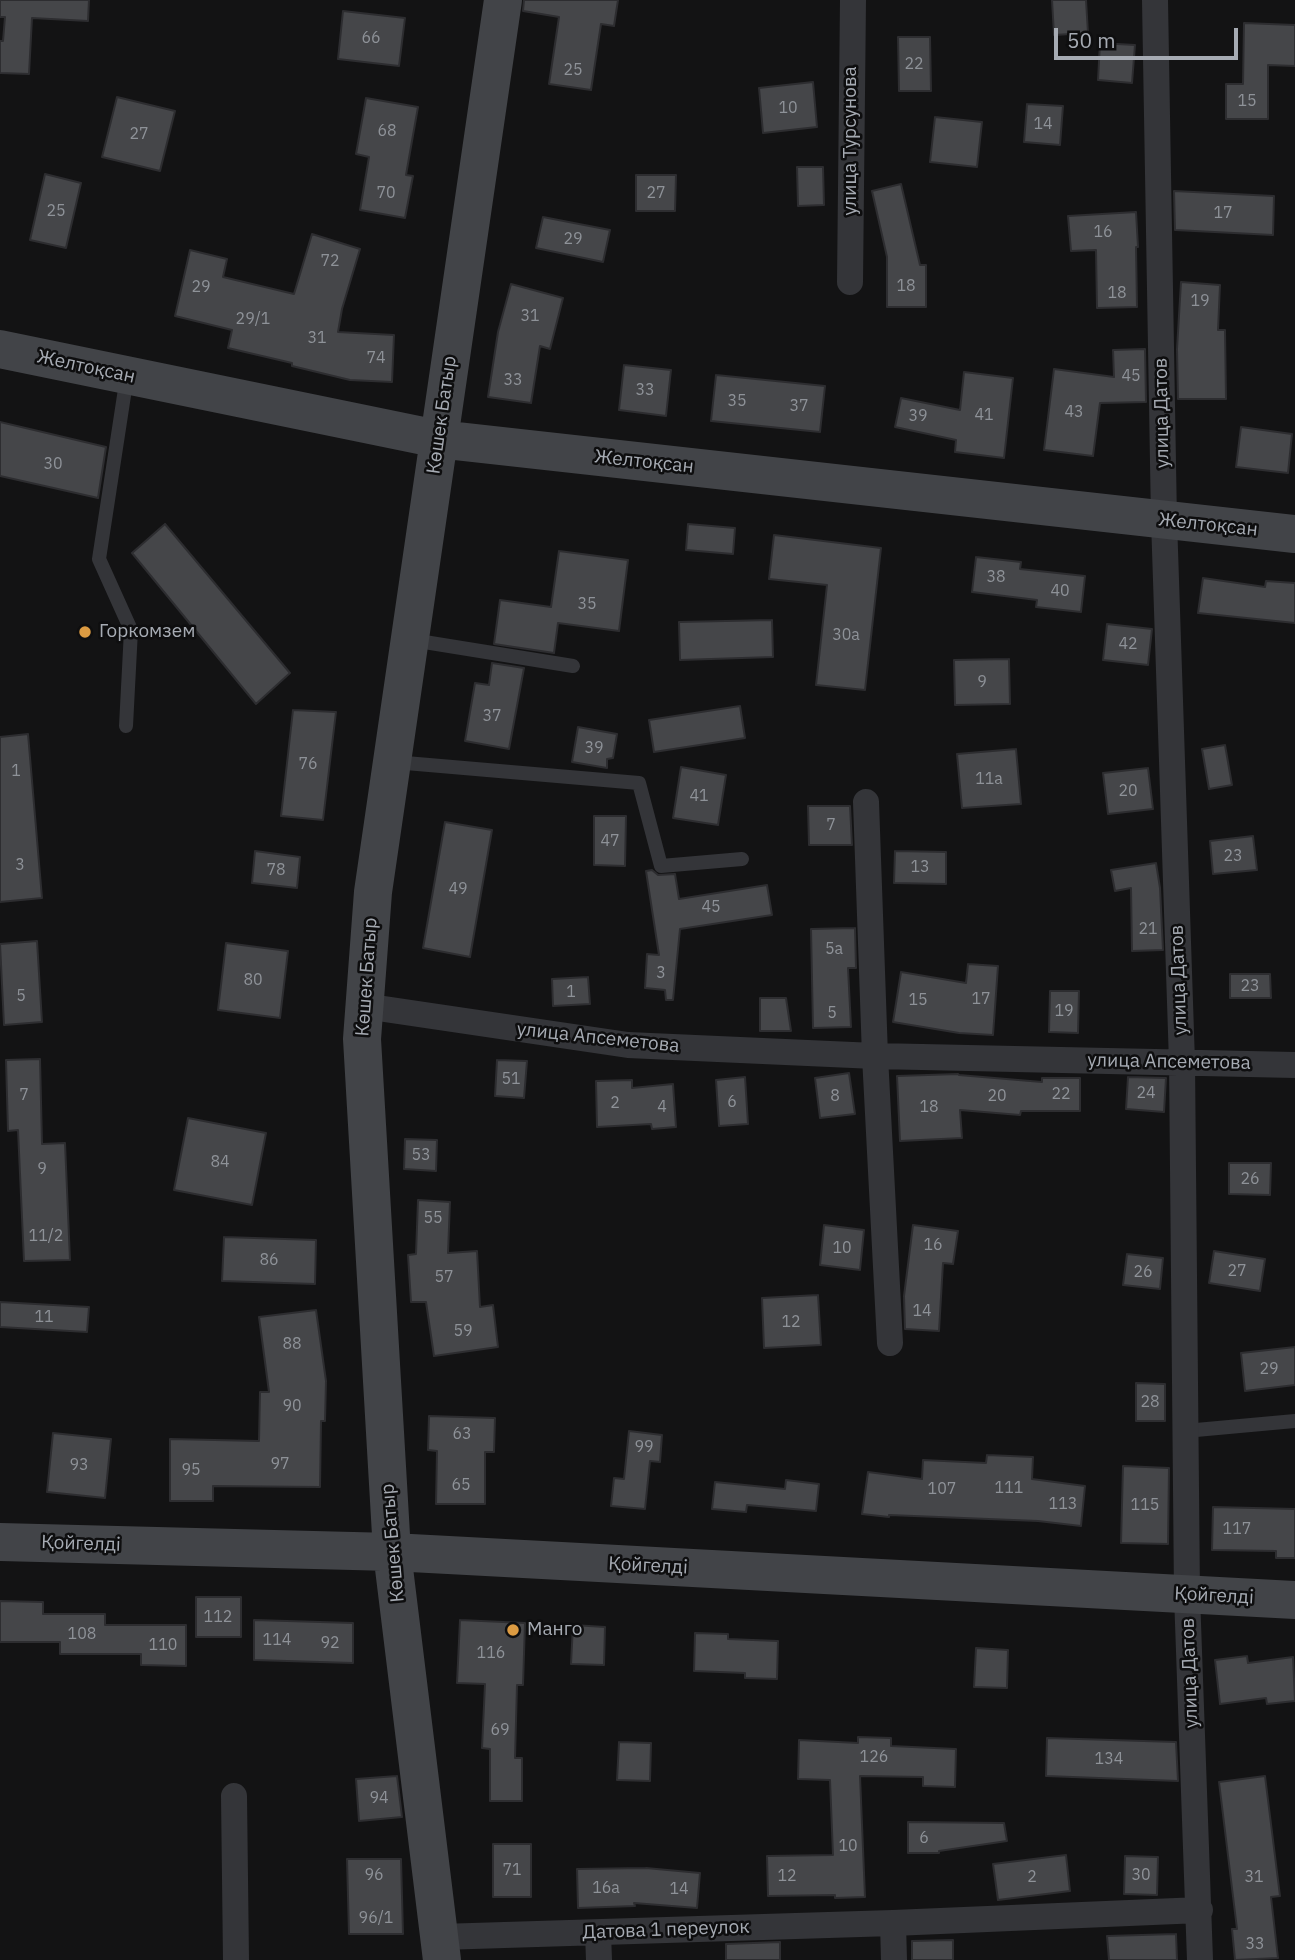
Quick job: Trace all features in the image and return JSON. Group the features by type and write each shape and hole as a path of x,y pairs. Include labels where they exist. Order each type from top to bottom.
{"street":[{"name":"Көшек Батыр","path":"441,1949 392,1552 362,1040 373,892 503,0"},
{"name":"улица Турсунова","path":"850,282 853,0"},
{"name":"улица Датов","path":"1155,0 1164,520 1182,1062 1187,1595 1200,1960"},
{"name":"Желтоқсан","path":"0,349 439,439 1295,534"},
{"path":"866,802 875,1056 890,1343"},
{"name":"улица Апсеметова","path":"364,1006 628,1045 875,1056 1295,1065"},
{"name":"Қойгелді","path":"0,1542 392,1552 1295,1600"},
{"path":"234,1796 236,1960"},
{"name":"Датова 1 переулок","path":"441,1949 598,1933 1200,1910"},
{"path":"893,1923 894,1960"},
{"path":"598,1933 599,1960"}],"lane":[{"path":"126,726 131,630 99,559 128,375"},
{"path":"410,640 573,666"},
{"path":"392,761 639,783 661,866 742,859"},
{"path":"1185,1431 1295,1421"}],"building":[{"path":"0,0 89,0 88,21 32,18 29,74 0,73 0,41 3,41 5,17 0,17"},
{"path":"524,0 618,0 614,26 601,24 591,90 549,84 559,17 523,11"},
{"path":"1052,0 1086,0 1088,33 1054,35"},
{"path":"343,11 405,18 399,66 338,59"},
{"path":"1244,23 1295,25 1295,66 1268,65 1268,119 1226,119 1226,84 1243,84"},
{"path":"898,37 930,37 931,91 899,91"},
{"path":"1100,43 1135,45 1132,83 1098,80"},
{"path":"813,82 817,127 763,133 759,88"},
{"path":"117,97 175,111 160,171 102,157"},
{"path":"366,98 418,107 406,175 413,176 405,218 360,210 369,157 356,154"},
{"path":"1027,104 1063,106 1060,145 1024,142"},
{"path":"935,117 982,122 977,167 930,162"},
{"path":"797,167 823,167 824,205 798,206"},
{"path":"45,174 81,183 66,248 30,240"},
{"path":"636,175 676,175 675,211 636,211"},
{"path":"901,184 920,265 926,265 926,307 887,307 887,257 872,191"},
{"path":"1174,191 1274,196 1273,235 1175,230"},
{"path":"1136,212 1137,307 1097,308 1096,250 1071,251 1068,216"},
{"path":"543,217 610,230 603,262 536,248"},
{"path":"312,234 360,249 338,332 394,335 392,382 350,380 228,348 232,330 175,316 190,250 227,259 223,277 294,294"},
{"path":"1181,282 1220,285 1218,330 1225,330 1226,399 1178,399 1177,349"},
{"path":"511,284 563,298 550,349 540,346 531,403 488,397 498,332"},
{"path":"1145,349 1146,402 1100,403 1093,456 1044,450 1054,369 1114,377 1113,350"},
{"path":"624,365 671,370 666,416 619,410"},
{"path":"964,372 1013,378 1004,458 955,452 956,440 895,427 901,398 960,410"},
{"path":"716,375 825,386 820,432 711,421"},
{"path":"0,422 106,447 98,498 0,476"},
{"path":"1241,427 1292,434 1288,473 1236,467"},
{"path":"165,524 290,673 256,704 132,553"},
{"path":"688,524 735,528 733,554 686,550"},
{"path":"774,535 881,548 865,690 816,685 827,585 769,579"},
{"path":"559,551 628,560 619,631 558,623 554,653 494,644 500,600 551,607"},
{"path":"976,557 1021,562 1020,569 1085,576 1081,612 1036,607 1037,600 972,592"},
{"path":"1203,578 1265,587 1266,581 1295,583 1295,623 1198,613"},
{"path":"772,620 773,657 680,660 679,622"},
{"path":"1107,624 1152,629 1148,665 1103,660"},
{"path":"1009,659 1010,704 955,705 954,660"},
{"path":"492,663 524,668 509,749 465,741 475,683 489,685"},
{"path":"740,706 745,738 654,752 649,720"},
{"path":"293,710 336,712 323,820 281,816"},
{"path":"578,727 617,734 613,758 607,759 607,768 572,762"},
{"path":"28,734 42,898 0,902 0,737"},
{"path":"1225,745 1232,785 1209,789 1202,749"},
{"path":"1016,749 1021,804 962,808 957,754"},
{"path":"681,767 726,775 718,825 673,818"},
{"path":"1148,768 1153,809 1108,814 1103,773"},
{"path":"808,806 850,806 852,845 809,845"},
{"path":"594,816 626,816 625,866 594,865"},
{"path":"445,822 492,830 470,957 423,948"},
{"path":"1253,836 1257,870 1213,874 1210,841"},
{"path":"255,851 300,857 297,888 252,883"},
{"path":"895,851 946,852 946,884 894,883"},
{"path":"1156,863 1163,950 1132,951 1131,888 1115,891 1111,870"},
{"path":"652,870 658,875 675,874 679,899 767,885 772,915 680,929 673,1000 666,1000 665,990 645,988 647,954 659,955 646,871"},
{"path":"855,928 856,968 848,968 851,1027 813,1028 811,929"},
{"path":"37,941 42,1022 4,1025 0,944"},
{"path":"226,943 288,951 280,1018 218,1010"},
{"path":"968,964 998,966 993,1035 959,1033 893,1022 901,972 966,983"},
{"path":"1230,974 1270,974 1271,998 1230,998"},
{"path":"588,977 590,1004 553,1006 552,979"},
{"path":"1050,991 1079,991 1078,1033 1049,1032"},
{"path":"760,998 786,998 791,1031 760,1031"},
{"path":"40,1059 42,1144 65,1143 70,1260 24,1261 18,1130 8,1131 6,1060"},
{"path":"497,1060 527,1061 524,1098 495,1096"},
{"path":"849,1073 855,1114 820,1118 815,1078"},
{"path":"958,1074 1042,1082 1042,1078 1080,1078 1080,1111 1021,1111 1020,1115 960,1110 962,1138 900,1141 897,1076"},
{"path":"745,1077 748,1124 719,1126 716,1080"},
{"path":"1128,1077 1166,1078 1164,1112 1126,1109"},
{"path":"632,1080 632,1088 673,1084 676,1127 652,1129 651,1124 597,1127 596,1081"},
{"path":"188,1118 266,1133 252,1205 174,1190"},
{"path":"405,1139 437,1140 436,1171 404,1169"},
{"path":"1229,1163 1271,1163 1270,1195 1229,1194"},
{"path":"418,1200 450,1202 448,1253 477,1251 480,1307 493,1305 498,1347 434,1356 426,1302 411,1302 408,1255 416,1254"},
{"path":"824,1225 864,1230 860,1270 820,1265"},
{"path":"913,1225 958,1231 953,1264 943,1263 939,1331 905,1329 904,1296"},
{"path":"224,1237 316,1240 315,1284 222,1281"},
{"path":"1214,1251 1265,1259 1260,1291 1209,1283"},
{"path":"1127,1254 1163,1258 1160,1289 1123,1285"},
{"path":"818,1295 821,1345 764,1348 762,1298"},
{"path":"0,1302 89,1307 87,1332 0,1327"},
{"path":"316,1310 326,1381 325,1421 321,1421 320,1487 213,1486 213,1501 170,1501 170,1439 259,1441 260,1392 269,1392 259,1317"},
{"path":"1295,1347 1295,1385 1245,1391 1241,1353"},
{"path":"1136,1383 1165,1384 1165,1421 1136,1421"},
{"path":"429,1416 495,1418 494,1452 485,1452 485,1504 436,1504 437,1451 428,1450"},
{"path":"629,1431 662,1435 660,1462 650,1461 645,1509 611,1506 614,1478 624,1479"},
{"path":"53,1433 111,1439 105,1498 47,1492"},
{"path":"987,1455 1033,1457 1032,1479 1085,1486 1081,1526 1038,1521 862,1514 868,1472 922,1479 923,1460 986,1463"},
{"path":"1123,1466 1169,1468 1168,1544 1121,1543"},
{"path":"786,1480 819,1484 816,1511 747,1505 746,1512 712,1509 715,1482 785,1489"},
{"path":"1213,1507 1295,1509 1295,1558 1276,1558 1276,1551 1212,1550"},
{"path":"196,1597 241,1597 241,1637 196,1637"},
{"path":"0,1601 43,1602 43,1614 105,1614 105,1625 186,1625 186,1666 141,1665 141,1654 60,1654 60,1642 0,1642"},
{"path":"254,1620 353,1623 353,1663 254,1660"},
{"path":"460,1620 525,1623 523,1685 517,1685 515,1758 522,1758 522,1801 490,1801 490,1749 482,1748 485,1684 457,1683"},
{"path":"573,1625 605,1627 604,1665 571,1664"},
{"path":"695,1633 728,1634 728,1639 778,1641 777,1679 745,1678 745,1673 694,1671"},
{"path":"976,1648 1008,1650 1007,1688 974,1687"},
{"path":"1247,1656 1248,1663 1293,1657 1295,1701 1267,1704 1266,1698 1220,1704 1215,1660"},
{"path":"858,1737 891,1738 891,1746 956,1749 955,1787 923,1786 923,1777 860,1776 865,1897 768,1896 767,1856 833,1855 830,1780 798,1779 799,1740 858,1743"},
{"path":"1047,1738 1176,1742 1178,1781 1046,1776"},
{"path":"619,1742 651,1743 650,1781 617,1780"},
{"path":"397,1776 402,1817 359,1821 356,1779"},
{"path":"1265,1776 1280,1896 1271,1897 1278,1958 1235,1960 1232,1929 1237,1929 1219,1782"},
{"path":"908,1822 1004,1823 1007,1841 939,1853 908,1853"},
{"path":"493,1844 531,1844 531,1897 493,1897"},
{"path":"1066,1855 1070,1891 998,1900 993,1864"},
{"path":"1125,1856 1158,1857 1157,1895 1124,1894"},
{"path":"347,1859 401,1859 403,1934 349,1934"},
{"path":"646,1868 700,1873 697,1908 634,1903 635,1906 578,1908 577,1869"},
{"path":"1176,1934 1177,1960 1109,1960 1107,1936"},
{"path":"953,1940 953,1960 912,1960 912,1941"},
{"path":"780,1942 780,1960 726,1960 726,1944"}],"place":[{"name":"Горкомзем","path":"85,632"},
{"name":"Манго","path":"513,1630"}]}
